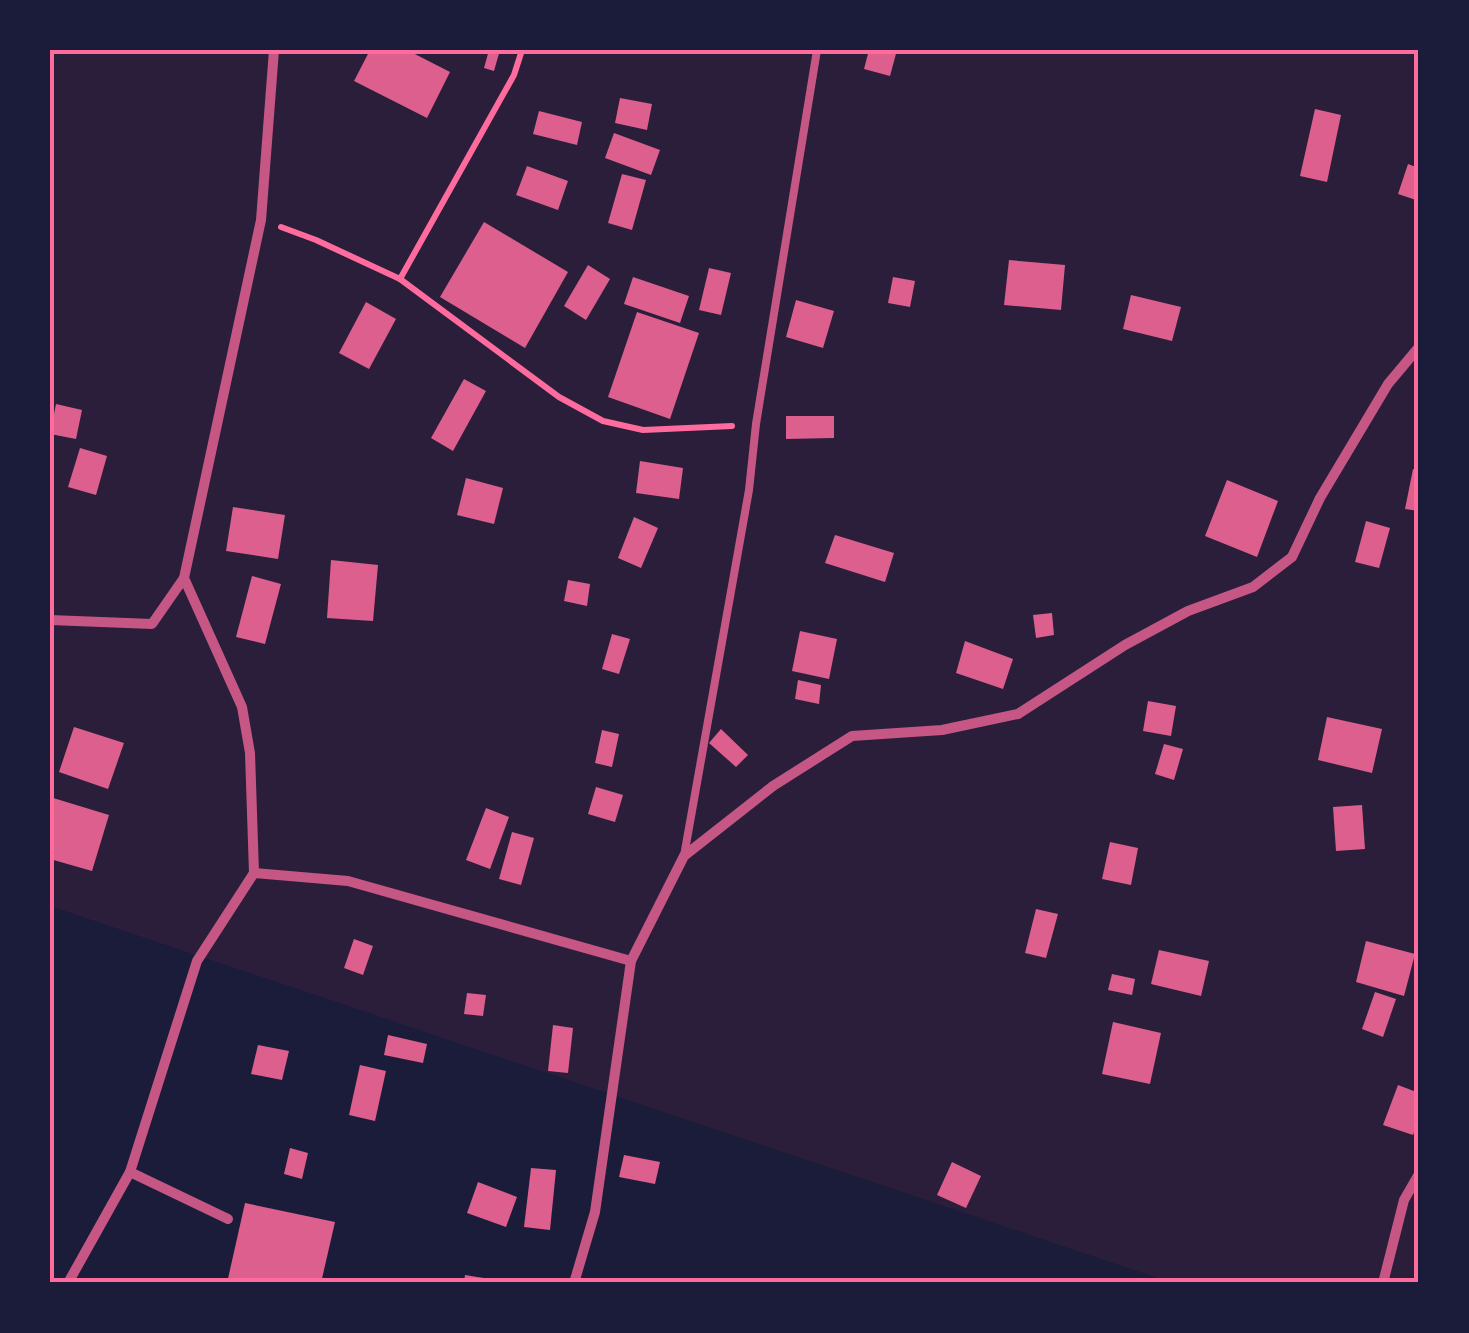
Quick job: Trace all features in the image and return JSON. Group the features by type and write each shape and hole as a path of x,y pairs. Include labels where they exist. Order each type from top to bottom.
{"street":[{"path":"50,620 152,624 184,578 261,220 274,50"},
{"path":"574,1283 595,1212 631,961 684,856 773,786 852,736 942,730 1018,714 1188,610 1253,587 1292,556 1320,498 1388,384 1419,347"},
{"path":"68,1283 130,1172 198,961 254,873 250,752 242,707 184,578"},
{"path":"254,873 348,881 631,961"},
{"path":"130,1172 228,1219"},
{"path":"1383,1283 1404,1200 1419,1174"}],"lane":[{"path":"684,856 749,490 756,424 817,50"}],"path":[{"path":"400,280 514,75 522,50"},
{"path":"261,220 316,240 400,280 559,397 603,422 643,430 756,424"}],"shaded area":[{"path":"50,50 1419,50 1419,1283 1173,1283 50,906"}],"building":[{"path":"370,50 407,50 450,72 427,118 354,81"},
{"path":"489,50 500,50 494,71 484,68"},
{"path":"869,50 897,50 890,76 864,69"},
{"path":"620,98 652,104 647,130 615,123"},
{"path":"1315,109 1341,115 1327,182 1300,176"},
{"path":"539,111 582,122 577,145 533,134"},
{"path":"614,133 660,150 651,175 605,158"},
{"path":"1408,164 1419,168 1419,201 1398,194"},
{"path":"527,166 568,181 558,210 516,195"},
{"path":"622,174 646,180 632,230 608,223"},
{"path":"484,222 568,272 525,348 440,297"},
{"path":"1009,260 1065,265 1061,310 1004,305"},
{"path":"588,265 610,279 586,320 564,306"},
{"path":"709,268 731,273 721,315 699,310"},
{"path":"633,277 689,296 680,323 624,304"},
{"path":"893,277 915,281 910,307 888,303"},
{"path":"1131,295 1181,307 1172,341 1123,329"},
{"path":"796,300 834,311 823,348 786,337"},
{"path":"366,302 396,319 369,369 339,353"},
{"path":"637,312 699,333 670,419 608,397"},
{"path":"464,379 486,391 453,451 431,438"},
{"path":"56,404 82,410 76,439 50,434"},
{"path":"786,416 834,416 834,438 786,439"},
{"path":"80,448 107,456 96,495 68,487"},
{"path":"640,461 683,468 679,499 636,493"},
{"path":"1413,469 1419,470 1419,511 1405,509"},
{"path":"466,478 503,488 494,524 457,515"},
{"path":"1227,480 1278,501 1257,557 1205,536"},
{"path":"233,507 285,515 278,559 226,551"},
{"path":"634,517 658,528 641,568 618,558"},
{"path":"1366,521 1390,528 1379,568 1355,562"},
{"path":"835,535 894,553 885,582 825,563"},
{"path":"331,560 378,565 373,621 327,618"},
{"path":"252,576 281,584 265,644 236,637"},
{"path":"568,580 590,584 587,606 564,601"},
{"path":"1052,613 1054,635 1036,638 1033,615"},
{"path":"800,631 837,639 829,679 792,671"},
{"path":"612,634 630,639 619,674 602,669"},
{"path":"965,641 1013,659 1003,689 956,673"},
{"path":"798,680 821,685 819,704 795,699"},
{"path":"1148,701 1176,706 1171,736 1143,731"},
{"path":"1327,717 1382,729 1372,773 1318,760"},
{"path":"74,727 124,743 108,789 59,772"},
{"path":"721,729 748,755 736,767 709,743"},
{"path":"602,730 619,734 612,767 595,763"},
{"path":"1164,744 1183,749 1174,780 1155,774"},
{"path":"596,787 623,795 615,822 588,814"},
{"path":"50,797 109,815 92,871 50,859"},
{"path":"1362,805 1365,849 1336,851 1333,807"},
{"path":"486,808 509,817 490,869 466,860"},
{"path":"512,832 534,838 521,885 499,879"},
{"path":"1110,842 1138,848 1131,885 1102,879"},
{"path":"1036,909 1058,914 1046,958 1025,953"},
{"path":"354,939 373,946 363,975 344,968"},
{"path":"1366,941 1415,954 1404,996 1356,982"},
{"path":"1159,950 1209,961 1201,996 1151,984"},
{"path":"1112,974 1135,979 1132,995 1108,990"},
{"path":"1375,992 1396,999 1383,1037 1362,1029"},
{"path":"467,993 486,995 483,1016 464,1014"},
{"path":"1113,1022 1161,1033 1150,1084 1102,1074"},
{"path":"553,1025 573,1028 568,1073 548,1071"},
{"path":"388,1035 427,1044 423,1063 384,1055"},
{"path":"258,1045 289,1051 282,1080 251,1074"},
{"path":"360,1065 386,1071 375,1121 349,1115"},
{"path":"1398,1085 1419,1093 1419,1118 1413,1135 1383,1125"},
{"path":"290,1148 308,1153 302,1179 284,1174"},
{"path":"624,1155 660,1162 655,1184 619,1177"},
{"path":"952,1162 981,1176 966,1208 937,1195"},
{"path":"531,1168 556,1170 550,1230 524,1227"},
{"path":"478,1182 517,1197 506,1227 467,1213"},
{"path":"245,1203 335,1222 321,1283 227,1283"},
{"path":"465,1275 490,1279 490,1283 464,1283"}]}
